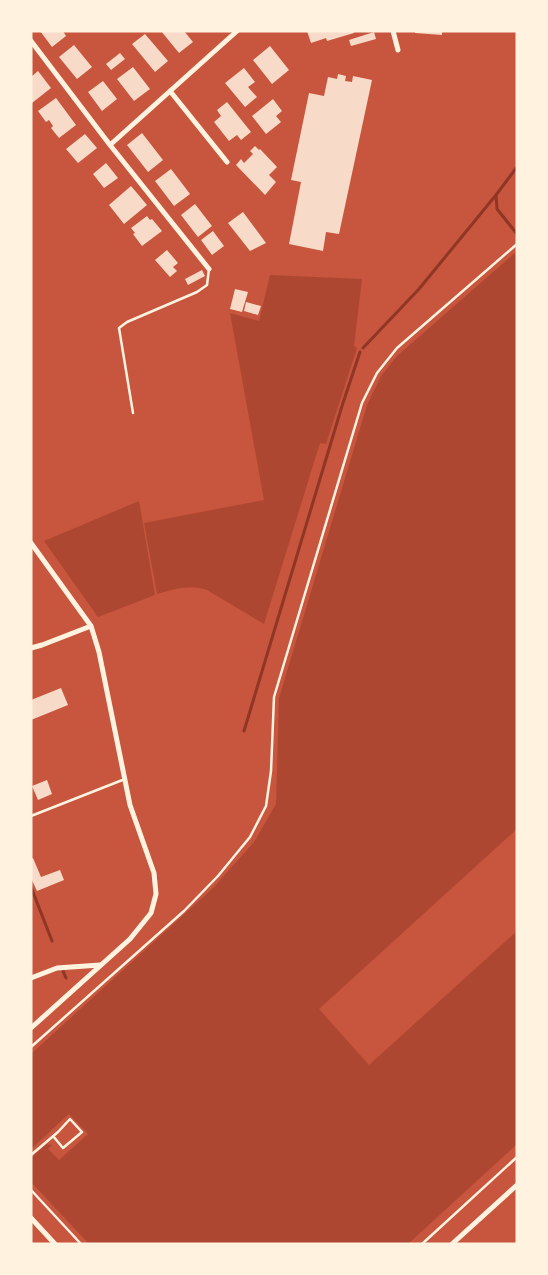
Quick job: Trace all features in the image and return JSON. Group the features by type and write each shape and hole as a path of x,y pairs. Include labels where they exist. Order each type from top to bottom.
{"street":[{"path":"110,145 237,31"},
{"path":"394,31 398,50"},
{"path":"31,41 110,145 209,269"},
{"path":"170,91 227,162"},
{"path":"31,543 91,626 99,652 130,805 154,873 156,894 151,914 130,939 31,1028"},
{"path":"31,648 91,626"},
{"path":"31,978 57,968 100,965"},
{"path":"452,1244 517,1185"},
{"path":"31,1218 55,1244"}],"lane":[{"path":"31,1047 184,911 218,876 250,837 266,806 272,771 274,697 362,403 377,373 397,348 517,244"},
{"path":"133,413 119,328 127,322 197,292 207,285 209,269"},
{"path":"31,816 124,779"},
{"path":"31,1155 70,1119 82,1132 64,1148 53,1136"},
{"path":"422,1244 517,1157"},
{"path":"31,1190 81,1244"}],"shaded area":[{"path":"517,251 517,829 319,1009 369,1065 517,931 517,1144 408,1244 89,1244 31,1182 31,1158 47,1144 52,1145 48,1149 59,1160 88,1134 69,1114 31,1149 31,1054 213,888 254,842 276,804 279,698 367,405 381,376 397,356"},
{"path":"270,275 362,279 354,346 357,348 326,444 320,443 264,624 207,590 200,588 188,587 157,594 144,523 264,500 230,313 259,321"},
{"path":"139,501 155,595 98,617 44,541"}],"building":[{"path":"40,31 63,31 66,36 52,47"},
{"path":"161,31 184,31 193,42 179,53"},
{"path":"307,31 354,31 354,33 327,41 326,38 311,43"},
{"path":"415,31 442,31 442,35 415,33"},
{"path":"374,32 376,39 351,46 349,40"},
{"path":"145,34 168,61 155,72 132,44"},
{"path":"74,45 92,67 77,79 59,57"},
{"path":"270,46 289,70 272,84 253,60"},
{"path":"120,53 125,59 111,70 106,64"},
{"path":"133,67 150,89 134,101 117,79"},
{"path":"244,68 255,82 248,87 257,97 245,107 225,83"},
{"path":"38,71 51,88 32,103 31,77"},
{"path":"338,74 346,76 345,81 352,82 353,76 372,80 339,234 326,232 323,251 289,244 301,182 291,180 309,93 324,96 328,77 337,79"},
{"path":"103,81 117,99 102,111 88,92"},
{"path":"56,98 76,125 59,138 51,128 53,126 49,120 46,122 38,111"},
{"path":"273,99 282,111 276,116 281,122 266,134 252,116"},
{"path":"227,102 251,132 241,140 237,135 229,141 214,122 221,116 217,110"},
{"path":"142,133 163,160 148,172 127,145"},
{"path":"85,134 97,148 78,163 66,149"},
{"path":"255,146 277,167 269,175 276,182 265,195 236,165 241,159 244,163 253,154 250,151"},
{"path":"106,163 118,178 104,188 93,174"},
{"path":"171,169 190,194 174,206 155,181"},
{"path":"131,186 147,205 124,224 109,205"},
{"path":"195,204 212,226 198,237 181,215"},
{"path":"243,212 266,243 250,251 228,223"},
{"path":"147,216 162,231 142,246 131,228"},
{"path":"213,231 224,246 212,255 201,240"},
{"path":"167,250 178,263 173,267 177,271 170,277 155,260"},
{"path":"202,270 205,276 188,285 185,279"},
{"path":"235,289 248,292 242,312 230,309"},
{"path":"246,302 261,306 258,315 244,311"},
{"path":"61,688 68,705 31,720 31,700"},
{"path":"47,780 52,794 38,800 32,786"},
{"path":"33,858 41,877 60,870 64,880 37,891 31,878 31,859"}],"waterway":[{"path":"517,167 496,195 497,209 517,234"},
{"path":"363,348 419,289 496,195"},
{"path":"244,731 360,352"},
{"path":"31,887 52,941"},
{"path":"63,971 66,978"}]}
